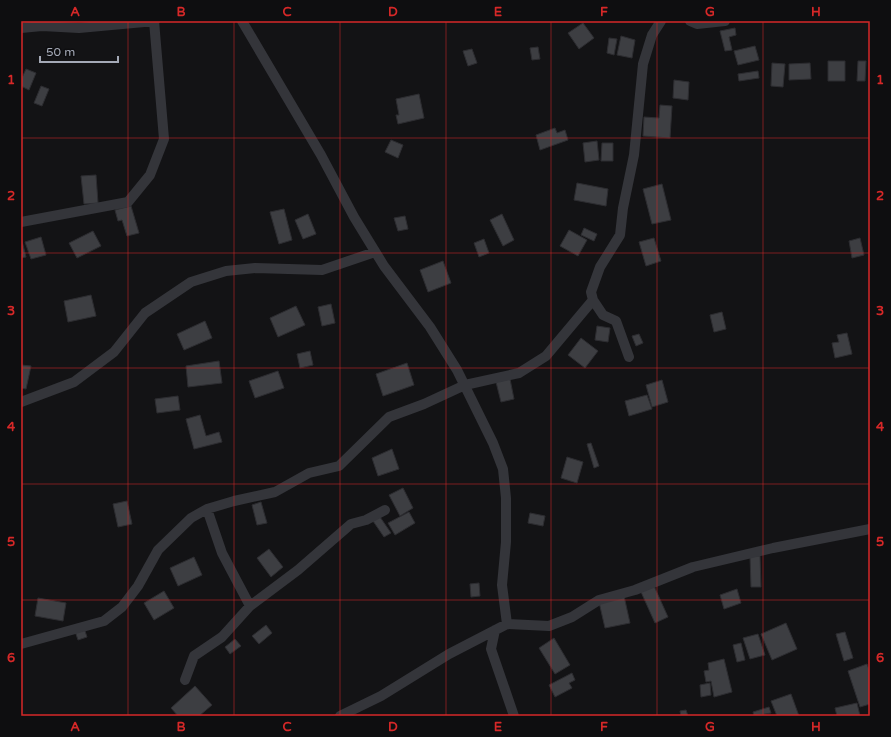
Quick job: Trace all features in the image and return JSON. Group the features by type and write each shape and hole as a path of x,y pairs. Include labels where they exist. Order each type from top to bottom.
{"street":[{"path":"21,28 42,26 79,28 154,21 164,139 150,175 128,202 21,222"},
{"path":"242,21 375,252 430,326 465,386 493,443 503,469 506,498 506,528 502,585 507,624"},
{"path":"629,357 616,321 603,315 593,300 591,292 600,267 620,235 623,208 634,155 642,64 652,35 661,21"},
{"path":"690,21 697,24 725,21"},
{"path":"21,402 74,382 114,352 145,313 191,282 226,271 255,268 322,270 375,252"},
{"path":"21,644 104,621 126,602 138,586 158,550 191,518 207,509 234,501 276,492 310,473 339,466 389,417 465,386 519,373 546,356 593,300"},
{"path":"207,509 222,553 250,606"},
{"path":"185,680 194,656 222,637 250,606 298,570 351,524 366,520 385,510"},
{"path":"340,716 381,696 473,641 507,624 549,626 572,618 599,600 635,590 693,568 773,548 870,529"},
{"path":"495,630 491,649 514,716"},
{"path":"473,641 491,649"}],"building":[{"path":"583,23 594,38 579,49 568,33"},
{"path":"735,28 736,35 729,37 732,50 725,51 720,31"},
{"path":"621,36 635,40 632,58 617,55"},
{"path":"609,38 617,39 614,55 607,53"},
{"path":"755,46 759,60 738,65 734,51"},
{"path":"538,47 540,59 532,60 530,48"},
{"path":"472,49 477,63 468,66 463,51"},
{"path":"828,61 845,61 845,81 828,81"},
{"path":"858,61 866,61 865,81 857,81"},
{"path":"772,63 785,64 783,87 771,86"},
{"path":"810,63 811,79 789,80 789,64"},
{"path":"26,69 36,73 29,90 21,86 21,80"},
{"path":"758,71 759,78 739,81 738,74"},
{"path":"674,80 689,82 688,100 673,98"},
{"path":"41,86 49,89 42,106 34,103"},
{"path":"419,94 424,118 398,124 396,115 399,115 396,99"},
{"path":"660,105 672,106 670,138 643,136 644,117 659,118"},
{"path":"555,128 557,133 565,130 568,140 540,150 536,135"},
{"path":"391,140 403,145 398,158 385,152"},
{"path":"597,141 599,160 585,162 583,143"},
{"path":"602,143 613,143 613,161 601,161"},
{"path":"96,175 98,203 84,204 81,176"},
{"path":"577,183 608,189 606,206 574,200"},
{"path":"662,184 671,220 652,224 643,189"},
{"path":"131,206 139,233 127,236 122,220 118,221 115,210"},
{"path":"284,209 292,240 279,244 270,212"},
{"path":"308,214 316,234 303,239 295,220"},
{"path":"502,214 514,240 503,246 490,220"},
{"path":"405,216 408,229 398,231 394,218"},
{"path":"584,228 597,234 594,241 581,235"},
{"path":"569,230 587,240 578,256 560,246"},
{"path":"93,231 101,246 77,258 69,243"},
{"path":"21,237 26,257 21,258"},
{"path":"41,237 46,255 31,259 25,242"},
{"path":"654,238 661,261 646,266 639,242"},
{"path":"860,238 864,255 852,258 849,241"},
{"path":"484,239 489,253 479,257 474,243"},
{"path":"443,261 451,283 428,292 420,270"},
{"path":"91,295 96,316 68,322 64,301"},
{"path":"331,304 335,323 322,326 318,307"},
{"path":"296,306 305,325 278,337 270,318"},
{"path":"722,312 726,329 714,332 710,315"},
{"path":"205,321 212,338 184,350 177,334"},
{"path":"597,326 610,328 608,342 595,340"},
{"path":"847,333 852,354 835,358 832,343 839,342 837,335"},
{"path":"639,334 643,343 636,346 632,336"},
{"path":"581,338 598,351 585,368 568,355"},
{"path":"310,351 313,365 300,368 297,354"},
{"path":"219,361 222,383 188,387 186,366"},
{"path":"407,363 414,385 383,396 376,374"},
{"path":"21,365 31,366 26,389 21,388"},
{"path":"278,371 284,388 255,398 249,381"},
{"path":"510,379 514,399 501,402 496,382"},
{"path":"662,380 668,402 652,407 646,385"},
{"path":"647,395 652,409 629,416 625,401"},
{"path":"178,396 180,410 157,413 155,399"},
{"path":"200,415 206,436 219,432 222,442 194,449 186,419"},
{"path":"591,443 599,466 594,468 587,444"},
{"path":"392,449 399,469 378,476 372,458"},
{"path":"567,457 583,462 577,483 561,478"},
{"path":"403,488 413,508 400,516 389,495"},
{"path":"127,501 132,524 118,527 113,504"},
{"path":"261,502 267,523 257,525 252,505"},
{"path":"409,512 415,523 395,535 388,523"},
{"path":"530,513 545,516 543,526 528,523"},
{"path":"380,517 391,533 384,537 373,521"},
{"path":"269,549 283,567 271,577 257,558"},
{"path":"750,556 760,556 761,587 751,587"},
{"path":"194,557 202,575 178,586 170,568"},
{"path":"479,583 480,596 471,597 470,584"},
{"path":"654,586 668,617 655,623 641,592"},
{"path":"737,589 741,603 724,609 720,595"},
{"path":"164,591 174,608 154,620 144,603"},
{"path":"624,596 630,623 605,628 599,602"},
{"path":"38,598 66,603 63,621 35,616"},
{"path":"786,623 797,649 772,660 761,634"},
{"path":"266,625 272,633 259,644 252,636"},
{"path":"84,628 87,637 78,640 75,631"},
{"path":"845,632 853,658 844,661 836,634"},
{"path":"758,634 765,655 750,659 743,638"},
{"path":"554,638 570,665 555,674 539,648"},
{"path":"235,639 241,646 230,654 225,647"},
{"path":"741,643 745,660 737,662 733,645"},
{"path":"724,659 732,692 714,697 711,681 706,682 704,671 709,670 708,663"},
{"path":"867,664 870,672 870,704 860,707 848,671"},
{"path":"572,673 575,680 569,683 572,688 555,697 549,685"},
{"path":"710,683 711,695 701,697 700,685"},
{"path":"195,686 212,705 199,716 178,716 171,708"},
{"path":"791,694 799,716 777,716 771,701"},
{"path":"857,703 860,716 837,716 835,708"},
{"path":"769,707 771,713 754,716 753,712"},
{"path":"686,710 688,716 681,716 680,711"}]}
